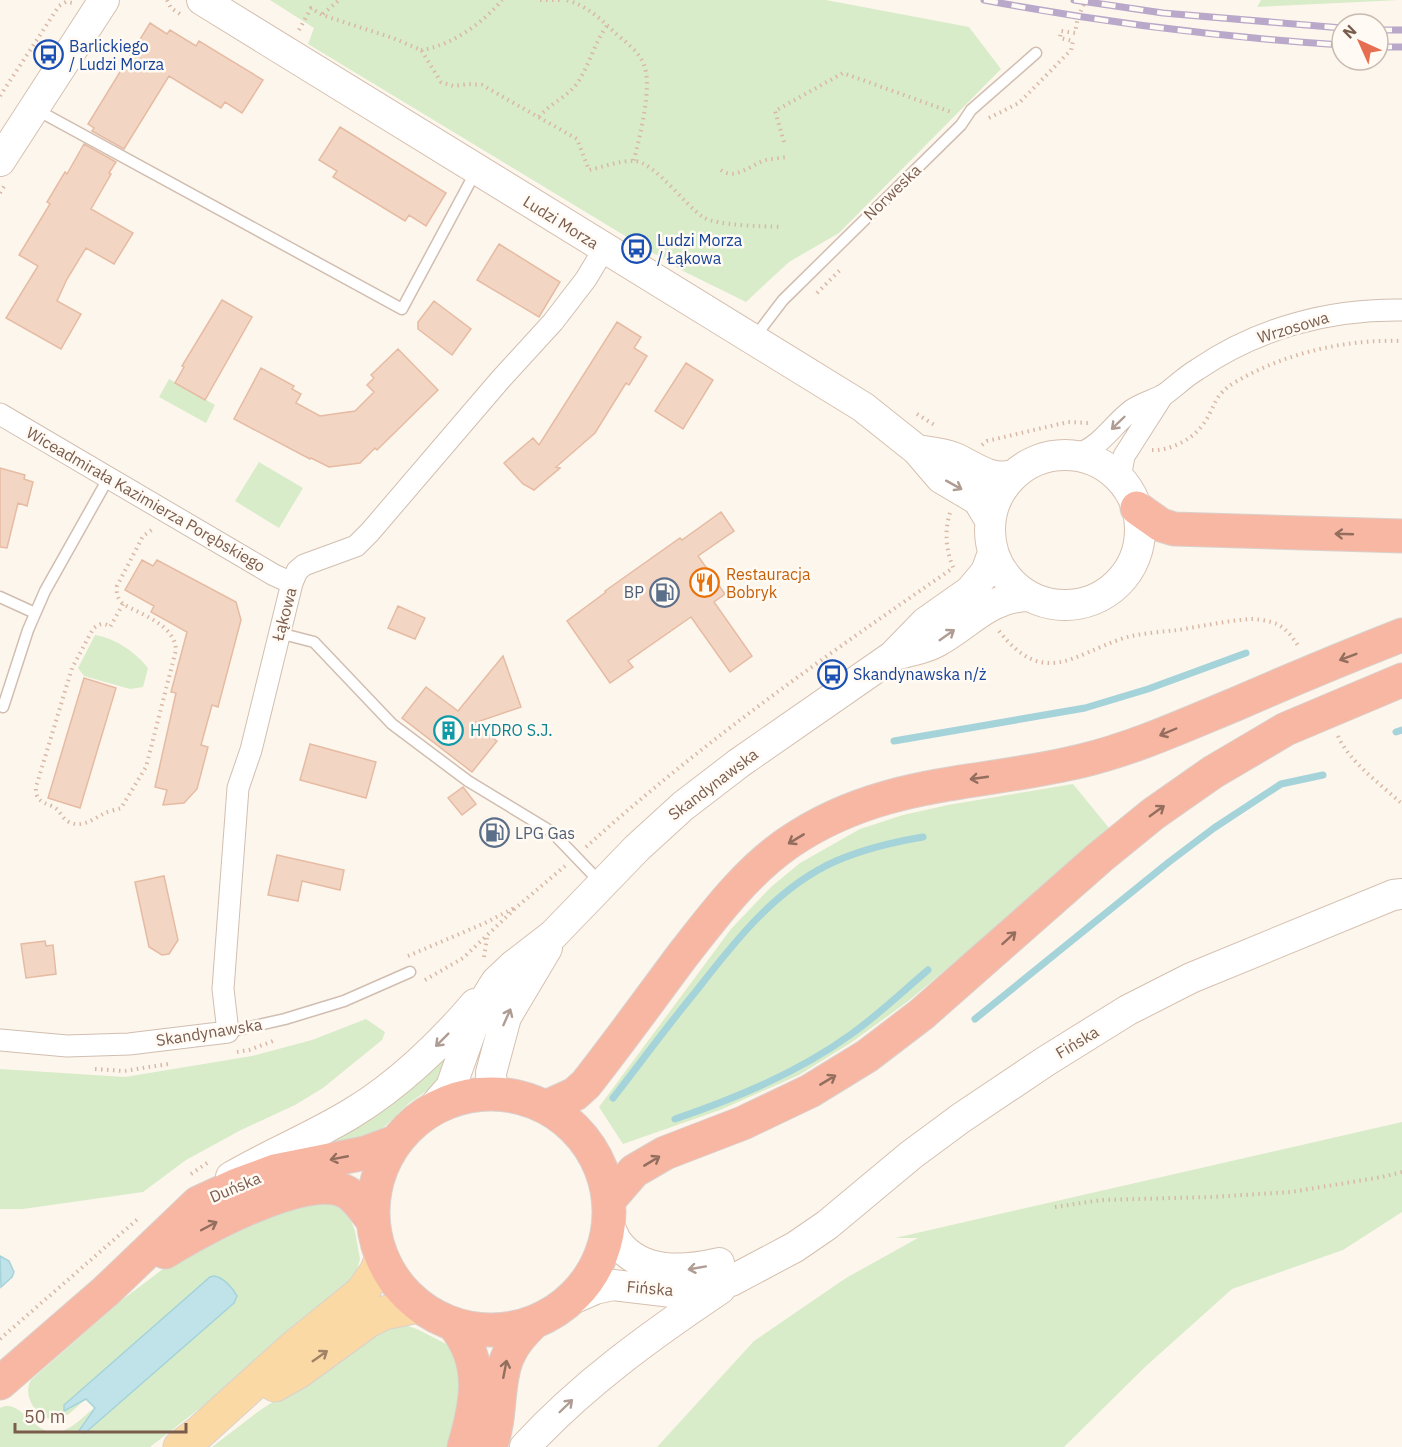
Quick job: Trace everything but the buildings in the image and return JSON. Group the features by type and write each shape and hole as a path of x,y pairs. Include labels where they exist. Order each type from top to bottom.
{"highway":[{"path":"1137,508 1161,525 1174,530 1402,536"},
{"path":"546,1107 575,1094 586,1084 737,887 788,843 841,812 896,794 947,783 1014,774 1081,761 1147,741 1402,635"},
{"path":"609,1212 634,1171 665,1153 743,1124 810,1091 867,1056 957,985 1099,858 1153,814 1213,772 1286,729 1402,680"},
{"path":"492,1094 529,1100 546,1107 566,1120 582,1137 595,1156 604,1177 609,1212 606,1242 592,1273 570,1300 553,1313 533,1323 494,1330 473,1329 435,1317 418,1306 397,1284 382,1258 373,1221 373,1200 377,1179 385,1160 395,1142 412,1124 432,1109 451,1101 471,1095 492,1094"},
{"name":"Duńska","path":"0,1383 106,1291 198,1203 275,1171 365,1153 395,1142"},
{"name":"Duńska","path":"106,1291 191,1236 227,1216 302,1190 331,1188 344,1191 359,1203 373,1221"},
{"path":"490,1447 498,1419 507,1358 516,1341 533,1323"},
{"path":"454,1324 471,1351 475,1371 473,1417 464,1447"}],"main road":[{"path":"190,1440 294,1348 362,1292 372,1279 382,1258"},
{"path":"190,1440 298,1372 368,1321 384,1313 418,1306"}],"street":[{"name":"Ludzi Morza","path":"202,0 863,407 917,450 941,478 978,500 990,520"},
{"path":"0,161 34,108 91,3"},
{"name":"Łąkowa","path":"228,1032 223,989 238,788 251,750 279,633 297,571 304,565 356,546 370,532 500,380 553,322 580,288 604,249"},
{"name":"Wrzosowa","path":"1076,455 1089,451 1131,411 1163,395 1198,369 1231,349 1266,332 1300,321 1337,314 1402,310"},
{"name":"Wrzosowa","path":"1120,478 1124,456 1163,395"},
{"name":"Wiceadmirała Kazimierza Porębskiego","path":"0,414 274,575 292,583"},
{"name":"Ludzi Morza","path":"917,450 954,457 992,476 1013,475"},
{"path":"1076,455 1092,460 1120,478 1137,508 1141,524 1140,541 1136,558 1117,585 1096,599 1071,606 1055,606 1028,596 1010,582 1000,569 993,553 990,520 994,503 1002,488 1013,475 1042,458 1076,455"},
{"name":"Skandynawska","path":"432,1109 451,1087 478,1011 496,982 530,951 553,935 661,825 701,792 893,656 926,622 978,584 986,572 993,553"},
{"name":"Skandynawska","path":"893,656 939,641 1000,600 1028,596"},
{"name":"Fińska","path":"570,1300 595,1288 613,1285 672,1292 731,1281 795,1246 827,1225 911,1155 961,1118 1046,1061 1128,1011 1191,978 1399,892"},
{"name":"Skandynawska","path":"492,1094 491,1073 506,1017 553,935"},
{"path":"198,1203 229,1179 261,1159 353,1113 396,1081 433,1048 496,982"},
{"name":"Skandynawska","path":"0,1040 67,1046 129,1044 228,1032"},
{"name":"Fińska","path":"609,1212 618,1242 632,1256 650,1265 669,1270 691,1270 795,1246"},
{"path":"525,1447 574,1398 629,1352 731,1281"}],"lane":[{"name":"Norweska","path":"753,338 783,300 961,125 971,110 1036,53"},
{"path":"34,108 402,309 477,170"},
{"path":"3,707 35,613 45,591 109,477"},
{"path":"0,597 35,613"},
{"path":"279,633 314,642 392,724 468,781 552,832 602,883"},
{"name":"Skandynawska","path":"228,1032 285,1019 344,1000 410,972"}],"path":[{"path":"322,15 339,0"},
{"path":"296,35 311,8 322,15 393,38 421,50 437,48 454,40 502,0"},
{"path":"540,0 563,0"},
{"path":"567,0 582,4 636,53 644,64 647,76 643,124 634,161"},
{"path":"0,96 58,6 66,2 91,3"},
{"path":"539,117 577,84 599,36 608,26"},
{"path":"421,50 441,82 453,86 482,85 577,139 589,170 634,161 641,163 655,172 704,218 715,222 781,227"},
{"path":"784,142 775,111 843,73 965,117"},
{"path":"721,170 725,173 734,173 765,161 786,157"},
{"path":"123,604 110,627 102,624 93,629 72,668 36,787 35,794 38,800 58,809 64,819 78,824 93,821 103,813 121,808 128,800 146,766 176,644 163,626 123,604 117,596 117,586 143,536 159,528"},
{"path":"404,957 485,923 519,905 678,767 755,707 953,568"},
{"path":"1336,732 1352,756 1402,804"},
{"path":"1055,1208 1101,1200 1291,1192 1402,1172"}],"green space":[{"path":"270,0 826,0 969,27 1001,69 839,233 789,262 746,302 683,271 308,44 314,28"},
{"path":"1261,0 1400,0 1257,7"},
{"path":"169,379 215,405 206,423 159,397"},
{"path":"259,462 303,488 279,528 235,501"},
{"path":"95,635 118,643 143,662 148,668 143,687 130,689 84,676 78,668"},
{"path":"1073,784 1109,828 907,1002 852,1042 799,1075 720,1110 623,1144 599,1107 731,929 771,887 800,863 860,829 903,815"},
{"path":"366,1019 385,1032 382,1040 323,1088 295,1105 241,1130 186,1160 143,1192 23,1209 0,1209 0,1069 125,1077 252,1056 312,1040"},
{"path":"454,1040 441,1081 409,1103 379,1132 357,1145 304,1149"},
{"path":"1402,1122 1402,1212 1343,1250 1232,1289 1145,1367 1064,1447 657,1447 754,1341 846,1278 918,1238 895,1238"},
{"path":"329,1202 343,1211 355,1231 360,1259 353,1285 150,1447 0,1447 0,1408 8,1406 16,1409 39,1427 56,1432 71,1427 94,1408 78,1431 234,1304 64,1410 85,1399 66,1416 51,1419 38,1413 28,1393 31,1380 122,1300 184,1253 282,1204"},
{"path":"388,1325 417,1329 452,1347 465,1365 456,1447 212,1447 259,1411"}],"water":[{"path":"0,1256 9,1261 14,1272 1,1287"},
{"path":"214,1276 224,1281 233,1290 237,1296 234,1303 85,1433 78,1432 95,1408 86,1399 64,1411 64,1405 210,1277"}],"waterway":[{"path":"894,741 1085,708 1148,689 1246,653"},
{"path":"1396,732 1402,730"},
{"path":"975,1019 1214,828 1281,784 1323,775"},
{"path":"613,1098 726,953 776,900 795,885 836,861 879,846 923,837"},
{"path":"675,1119 743,1093 787,1073 830,1049 880,1012 928,970"}],"railway":[{"path":"984,0 1073,16 1162,28 1330,44"},
{"path":"1074,0 1163,13 1330,27"},
{"path":"1390,30 1402,30"},
{"path":"1390,47 1402,47"}],"place":[{"name":"Barlickiego / Ludzi Morza","path":"48,55"},
{"name":"Ludzi Morza / Łąkowa","path":"636,249"},
{"name":"Restauracja Bobryk","path":"705,583"},
{"name":"BP","path":"665,592"},
{"name":"Skandynawska n/ż","path":"832,674"},
{"name":"HYDRO S.J.","path":"449,730"},
{"name":"LPG Gas","path":"494,833"}]}
